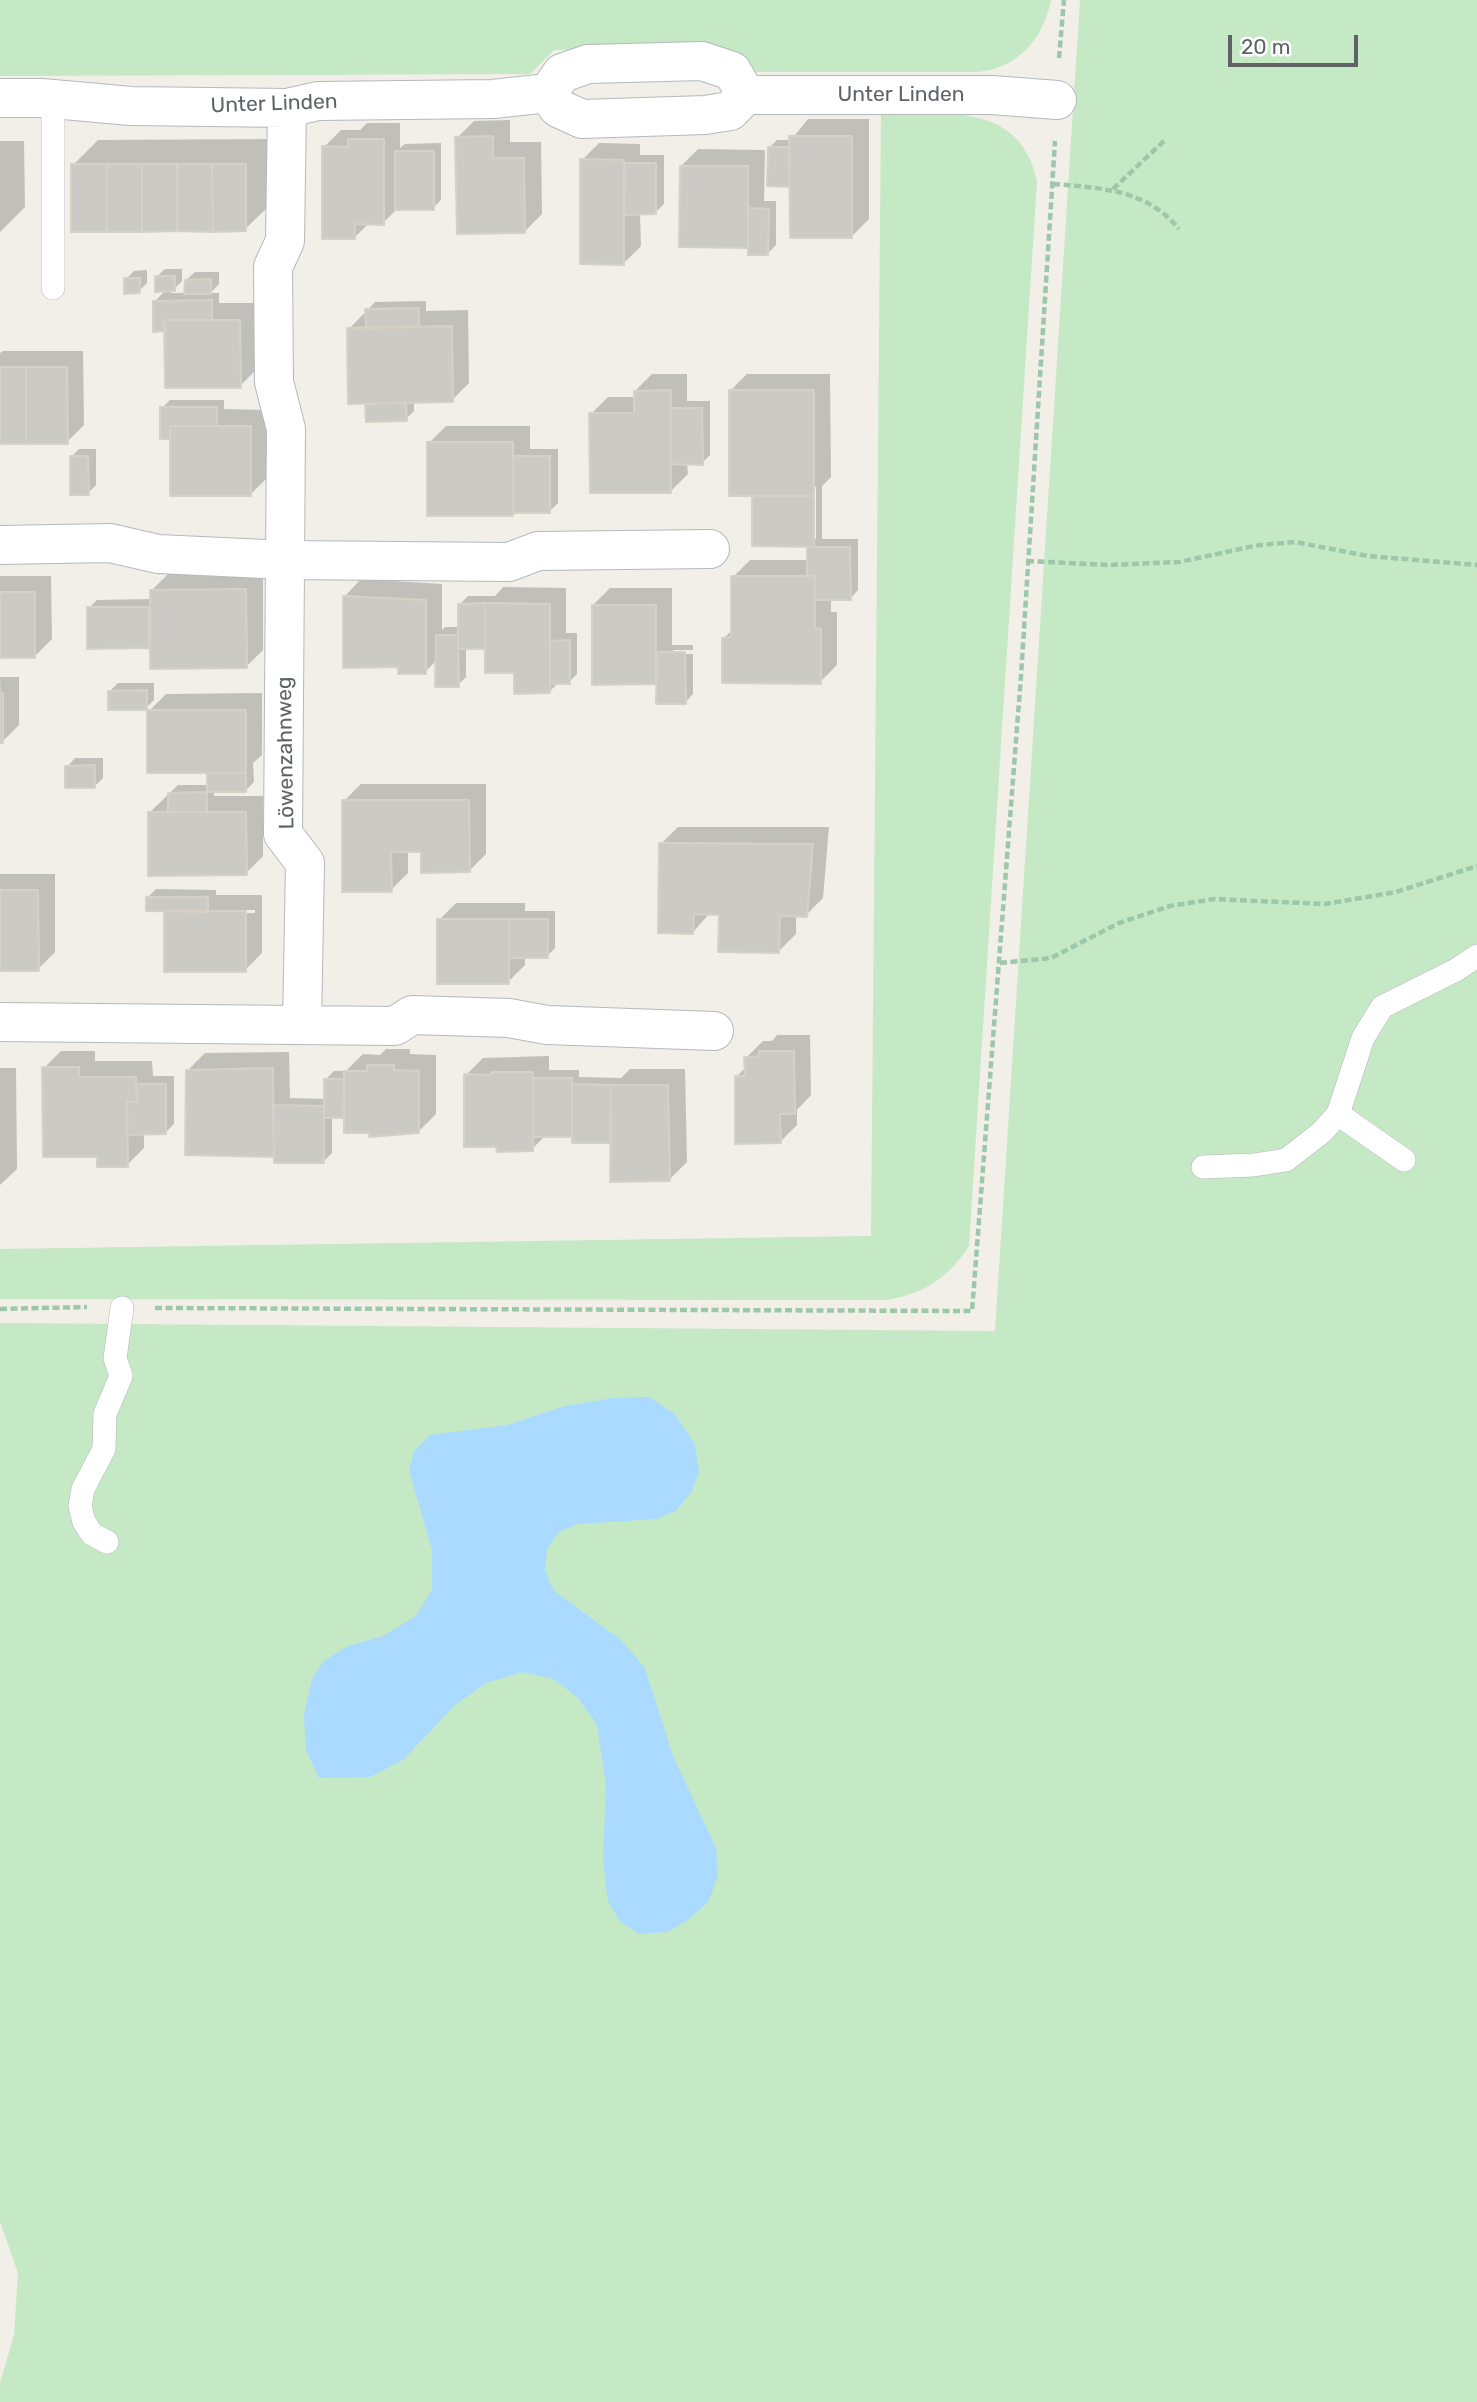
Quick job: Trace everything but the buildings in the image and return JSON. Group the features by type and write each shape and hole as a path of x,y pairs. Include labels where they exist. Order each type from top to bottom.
{"street":[{"path":"702,61 732,71 746,94 730,111 705,115 582,119 558,108 548,93 562,73 588,64 702,61"},
{"name":"Unter Linden","path":"0,98 131,106 287,108 318,101 493,99 548,93"},
{"name":"Unter Linden","path":"746,94 992,95 1056,100"},
{"name":"Löwenzahnweg","path":"287,108 285,241 273,267 274,382 286,429 283,834 305,863 302,1025"},
{"path":"0,545 110,543 158,554 286,560 509,562 538,551 710,549"},
{"path":"0,1022 395,1026 411,1015 509,1018 547,1025 714,1031"}],"lane":[{"path":"53,100 53,288"},
{"path":"1203,1167 1254,1165 1286,1160 1322,1132 1338,1114 1363,1038 1382,1007 1456,970 1477,956"},
{"path":"1338,1114 1404,1160"},
{"path":"107,1542 92,1534 84,1522 80,1506 83,1489 104,1449 105,1414 121,1376 115,1358 122,1308"}],"path":[{"path":"0,1309 972,1311 1000,963 1063,0"},
{"path":"1113,189 1165,140"},
{"path":"1053,184 1113,189 1153,204 1179,229"},
{"path":"1027,561 1109,565 1179,562 1259,545 1295,542 1368,556 1477,565"},
{"path":"1000,963 1051,958 1119,923 1170,906 1214,899 1325,904 1396,892 1477,866"}],"green space":[{"path":"0,0 1051,0 1042,27 1026,50 1004,65 976,72 751,72 727,48 554,50 530,74 0,76"},
{"path":"1080,0 1477,0 1477,2402 0,2402 0,2383 14,2335 18,2273 0,2222 0,1323 995,1331"},
{"path":"881,114 954,114 997,125 1014,137 1028,155 1037,181 969,1246 961,1257 934,1283 912,1294 886,1300 0,1299 0,1249 871,1236"}],"water":[{"path":"649,1397 674,1413 695,1444 699,1472 692,1491 676,1511 656,1519 578,1524 559,1532 547,1549 545,1571 554,1591 620,1639 645,1668 673,1756 716,1848 718,1875 709,1901 688,1920 667,1932 639,1934 620,1921 608,1901 603,1861 606,1785 597,1725 578,1698 554,1679 522,1672 486,1683 456,1704 403,1760 370,1777 319,1778 306,1750 304,1714 312,1679 324,1661 346,1647 383,1636 416,1616 432,1590 432,1550 409,1470 414,1451 430,1435 507,1425 565,1406 613,1398"}]}
